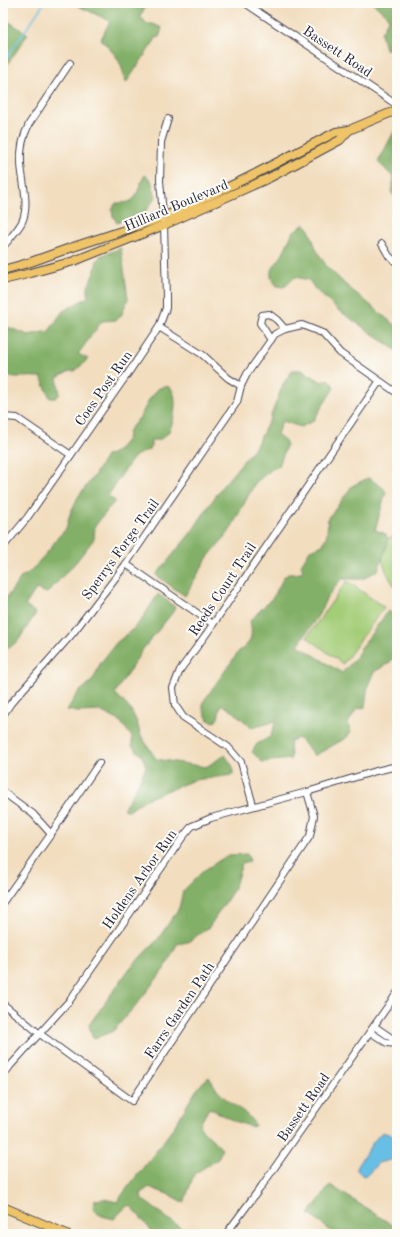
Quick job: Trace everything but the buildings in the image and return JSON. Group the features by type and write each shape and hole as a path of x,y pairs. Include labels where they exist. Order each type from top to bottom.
{"main road":[{"name":"Hilliard Boulevard","path":"3,280 31,274 74,261 164,222 336,132 349,130 397,110"},
{"name":"Hilliard Boulevard","path":"3,270 164,222"},
{"path":"3,1208 67,1234"}],"street":[{"name":"Bassett Road","path":"245,3 397,105"},
{"path":"3,247 22,222 24,214 25,203 21,162 24,133 28,124 70,63"},
{"name":"Coes Post Run","path":"3,547 27,518 132,369 159,327 166,308 164,222 160,181 161,142 168,119"},
{"path":"382,244 389,256 397,263"},
{"path":"271,340 260,323 262,315 269,314 285,328 302,325 322,333 340,353 397,394"},
{"path":"159,327 203,355 228,378 241,386"},
{"name":"Sperrys Forge Trail","path":"3,715 11,703 73,633 126,564 237,402 241,386 247,374 275,334 285,328"},
{"name":"Reeds Court Trail","path":"253,805 241,762 228,747 183,718 175,704 174,688 180,670 379,382"},
{"path":"3,417 17,418 71,455"},
{"path":"126,564 213,624"},
{"path":"3,902 99,763"},
{"name":"Holdens Arbor Run","path":"3,1076 11,1065 70,1000 182,838 192,826 211,818 253,805 307,792 397,766"},
{"path":"3,792 33,814 51,834"},
{"name":"Farrs Garden Path","path":"3,1004 40,1034 132,1101 310,836 314,816 307,792"},
{"name":"Bassett Road","path":"226,1234 262,1187 397,993"},
{"path":"374,1026 393,1039 396,1044"},
{"path":"370,1032 387,1043 396,1044"}],"green space":[{"path":"72,3 148,3 140,16 147,24 153,24 162,28 159,38 157,37 126,83 121,65 116,56 101,39 110,21"},
{"path":"373,3 397,3 397,50 385,49 381,33 389,18"},
{"path":"3,18 28,34 3,71"},
{"path":"397,126 397,150 393,163 397,164 397,200 391,192 394,178 378,162"},
{"path":"145,175 151,180 156,197 145,212 117,223 113,216 112,209 116,203 129,202 135,197"},
{"path":"304,224 308,227 317,251 327,267 346,285 397,327 397,351 337,309 315,289 309,280 295,277 283,287 277,286 271,278 271,270 281,257 293,232"},
{"path":"121,248 128,299 121,316 116,320 102,321 78,354 88,359 75,371 70,371 57,378 60,394 56,398 50,398 41,377 3,376 3,325 28,335 49,331 63,311 88,297 88,287 100,256"},
{"path":"293,370 302,370 322,382 328,379 334,388 313,421 301,427 282,421 277,434 287,443 279,466 272,469 255,483 229,532 207,558 185,596 156,575 190,534 221,488 256,446 269,421 283,384"},
{"path":"164,386 171,389 175,398 174,416 169,431 159,440 151,440 151,448 137,455 130,462 108,496 115,501 95,526 94,539 76,562 47,593 36,589 25,606 36,613 18,641 3,652 3,603 22,576 26,575 36,565 66,529 70,514 78,497 94,476 106,456 117,451 127,439 129,430 140,417 149,400 158,389"},
{"path":"368,478 382,487 386,492 375,530 386,534 388,543 378,570 363,579 341,579 326,599 319,614 298,645 342,673 356,658 361,648 388,611 397,616 397,655 389,663 374,672 368,685 365,707 357,709 348,723 351,733 346,738 314,756 298,738 290,741 291,759 262,762 252,752 257,744 270,737 276,721 252,728 234,712 221,704 218,718 215,722 208,720 203,709 203,702 239,651 249,642 251,635 250,621 274,596 284,577 288,574 297,574 303,571 301,565 310,550 323,545 327,534 328,519 352,486"},
{"path":"397,536 397,589 384,566 379,540"},
{"path":"347,581 384,607 343,664 307,637"},
{"path":"158,594 175,607 173,612 143,649 115,693 131,710 137,722 140,734 156,759 206,767 225,755 233,767 233,775 194,780 144,800 129,811 123,809 135,790 146,766 142,756 132,746 132,737 120,721 100,711 78,712 67,710 77,694 93,680 100,664 116,643 132,630 142,619"},
{"path":"247,854 250,861 242,863 234,889 209,927 188,942 177,944 165,968 136,1005 113,1031 93,1039 89,1025 130,968 158,939 179,908 183,891 203,871 228,855"},
{"path":"209,1077 217,1090 226,1099 245,1113 256,1125 252,1127 235,1121 209,1108 199,1126 222,1149 218,1159 194,1174 184,1203 170,1195 149,1187 141,1193 142,1199 179,1227 192,1234 154,1234 130,1205 114,1219 102,1216 93,1209 94,1200 104,1199 117,1202 168,1135 199,1087"},
{"path":"330,1185 397,1228 397,1234 335,1234 309,1214"}],"water":[{"path":"382,1132 391,1135 397,1140 397,1154 394,1159 378,1163 368,1174 363,1176 357,1170 357,1166"}],"waterway":[{"path":"3,63 44,3"}]}
